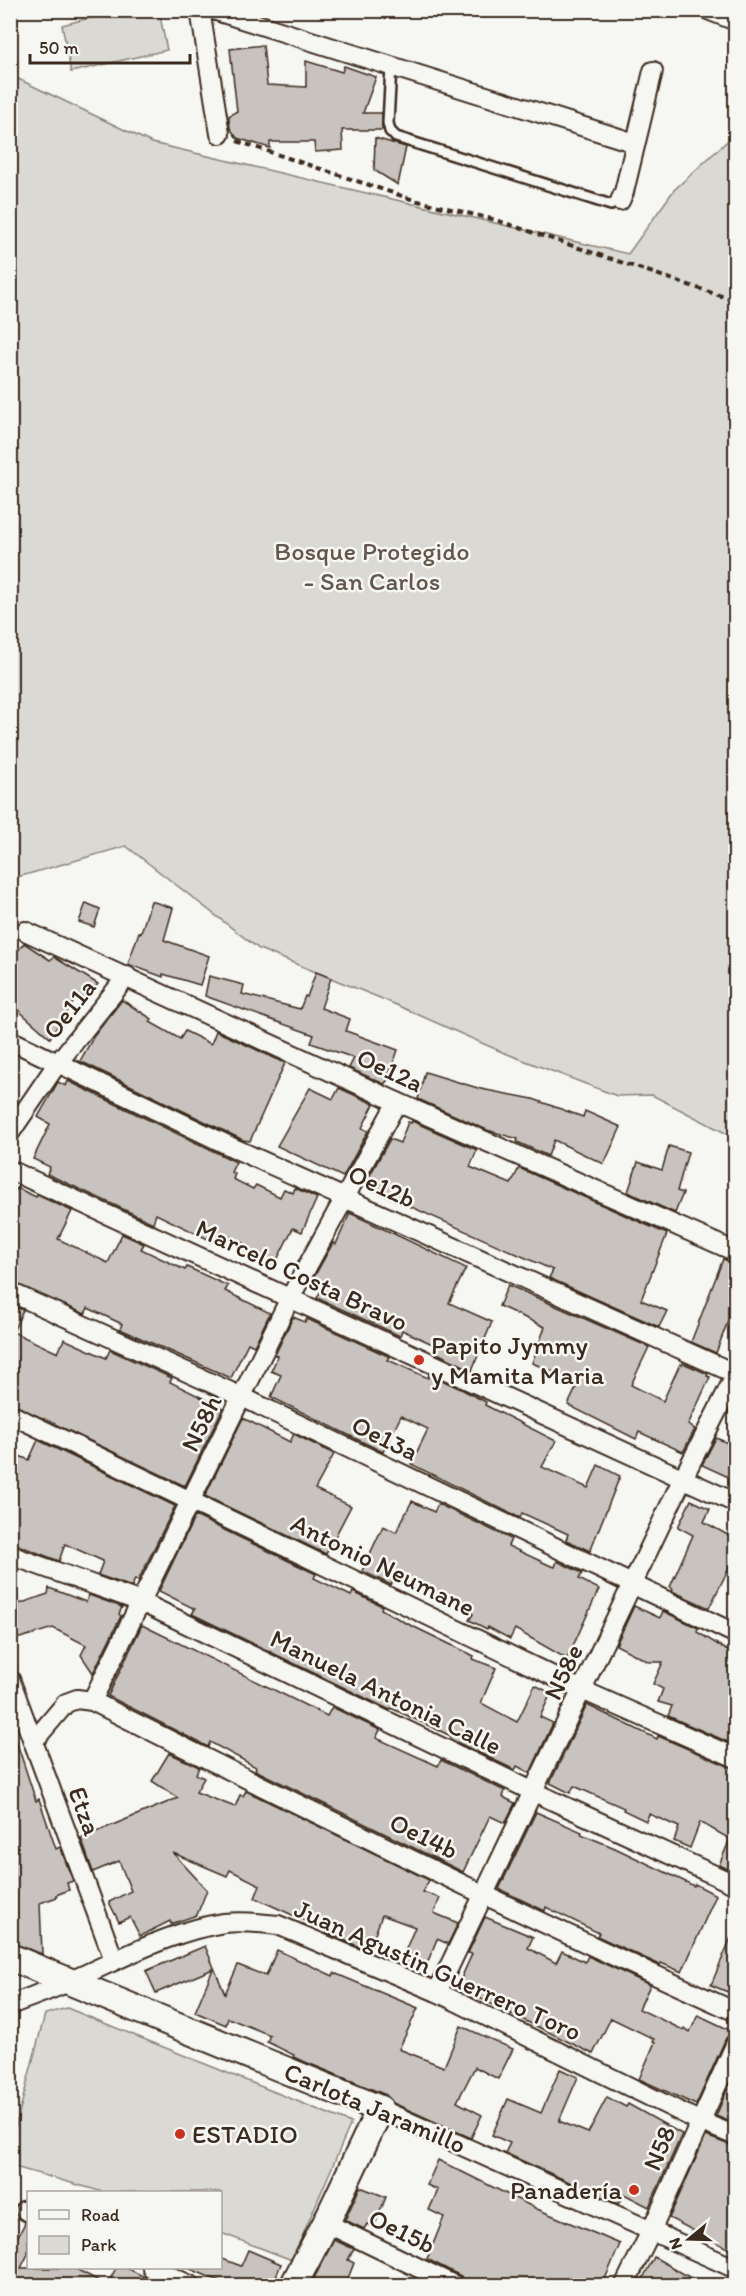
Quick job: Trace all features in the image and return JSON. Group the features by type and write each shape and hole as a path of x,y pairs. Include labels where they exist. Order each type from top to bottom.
{"street":[{"path":"200,10 220,134"},
{"path":"213,10 635,143"},
{"path":"708,10 735,21"},
{"path":"620,201 653,71"},
{"name":"Oe12a","path":"25,931 398,1102 735,1252"},
{"name":"Oe11a","path":"10,1133 57,1064 127,976"},
{"name":"Oe12b","path":"10,1040 238,1150 735,1374"},
{"name":"N58h","path":"92,1701 291,1298 398,1102"},
{"name":"Marcelo Costa Bravo","path":"10,1170 735,1503"},
{"name":"Oe13a","path":"10,1292 242,1397 735,1634"},
{"name":"N58e","path":"437,1992 735,1374"},
{"name":"Antonio Neumane","path":"10,1414 582,1690 735,1758"},
{"name":"Manuela Antonia Calle","path":"10,1555 141,1602 534,1792 735,1885"},
{"name":"Etza","path":"10,1679 114,1960"},
{"path":"33,1742 66,1703 77,1699 92,1701"},
{"name":"Oe14b","path":"92,1701 224,1768 626,1963 735,2012"},
{"name":"Juan Agustin Guerrero Toro","path":"10,2005 70,1982 114,1960 188,1932 224,1923 278,1925 437,1992 699,2121 735,2136"},
{"name":"Carlota Jaramillo","path":"10,1957 380,2109 735,2268"},
{"name":"N58","path":"624,2286 735,2043"},
{"path":"293,2286 326,2223 380,2109"},
{"name":"Oe15b","path":"326,2223 456,2286"},
{"path":"154,2269 192,2286"}],"lane":[{"path":"391,66 388,123 390,132 396,137 611,205 620,201"}],"path":[{"path":"220,134 263,151 414,200 496,220 735,301"}],"green space":[{"path":"121,10 159,11 167,50 71,72 62,25"},
{"name":"Bosque Protegido - San Carlos","path":"10,75 152,143 628,254 674,190 735,134 735,1138 652,1095 617,1096 502,1052 385,1000 259,949 126,846 11,879"},
{"name":"ESTADIO","path":"67,2008 351,2123 292,2260 222,2233 222,2191 99,2191 11,2166 11,2144 45,2014"}],"building":[{"path":"263,45 267,85 306,87 306,61 342,72 344,66 376,77 363,113 382,113 382,130 342,130 343,150 315,152 314,142 270,142 270,148 237,138 230,128 229,120 229,116 237,111 230,49"},
{"path":"375,138 406,147 398,185 374,170"},
{"path":"151,901 173,908 164,940 209,956 200,985 163,974 163,977 128,964"},
{"path":"86,903 100,909 94,927 79,922"},
{"path":"24,943 50,960 54,957 98,984 84,1003 76,998 50,1038 10,1003 10,961"},
{"path":"316,972 331,978 321,1008 350,1019 346,1031 398,1050 384,1084 349,1068 354,1058 311,1043 314,1035 205,996 209,976 244,985 242,994 300,1009"},
{"path":"122,1000 152,1019 150,1022 180,1039 185,1031 211,1044 216,1031 285,1063 250,1141 243,1140 80,1061 94,1036"},
{"path":"425,1072 481,1089 533,1099 583,1117 585,1111 621,1127 604,1164 554,1140 548,1156 517,1142 518,1139 487,1130 418,1099"},
{"path":"68,1081 236,1162 231,1172 235,1174 233,1179 253,1189 256,1185 280,1197 284,1189 293,1193 295,1188 317,1198 302,1232 293,1228 272,1270 244,1256 249,1246 219,1232 214,1242 156,1214 153,1223 47,1174 50,1167 33,1159 50,1124 38,1117 58,1082 66,1086"},
{"path":"310,1088 333,1099 339,1088 374,1104 362,1128 368,1131 343,1177 277,1146"},
{"path":"412,1121 477,1150 470,1167 511,1184 519,1168 667,1234 641,1300 667,1311 659,1327 549,1278 553,1270 364,1186 390,1139 400,1143 408,1122"},
{"path":"669,1146 688,1152 677,1191 683,1193 675,1213 628,1192 638,1162 662,1170"},
{"path":"17,1188 72,1211 58,1239 108,1263 122,1234 144,1244 141,1249 185,1270 187,1267 228,1286 225,1291 270,1313 254,1346 248,1343 231,1378 120,1329 122,1324 88,1308 85,1314 10,1281 10,1201"},
{"path":"350,1213 466,1268 449,1303 492,1322 472,1370 437,1353 439,1347 402,1330 400,1336 317,1298 325,1283 314,1277 333,1243 336,1244"},
{"path":"723,1259 735,1263 735,1302 716,1353 691,1342"},
{"path":"508,1285 649,1347 631,1385 663,1401 680,1364 683,1363 708,1374 707,1376 710,1377 688,1425 695,1429 683,1452 639,1432 636,1439 568,1405 579,1382 532,1363 545,1327 499,1306"},
{"path":"10,1305 23,1310 13,1332 58,1353 64,1339 106,1358 110,1350 172,1378 170,1382 223,1408 185,1486 10,1403"},
{"path":"293,1317 305,1322 307,1319 390,1357 388,1360 428,1378 429,1374 463,1390 486,1402 485,1405 556,1441 542,1467 588,1488 598,1465 620,1476 590,1551 566,1540 568,1534 522,1513 520,1518 411,1464 428,1429 401,1416 383,1452 271,1397 281,1375 271,1371 278,1356 275,1355"},
{"path":"243,1418 290,1442 294,1434 334,1454 315,1489 351,1506 326,1554 205,1496"},
{"path":"716,1438 735,1446 735,1480 702,1465"},
{"path":"38,1440 175,1506 138,1581 135,1579 132,1587 98,1575 103,1561 65,1544 59,1561 10,1542 10,1452 29,1460"},
{"path":"691,1500 710,1509 704,1522 735,1539 735,1569 730,1566 709,1608 672,1591 670,1587 693,1535 678,1527"},
{"path":"412,1501 434,1512 438,1504 511,1539 508,1546 549,1565 555,1567 557,1561 582,1573 579,1579 599,1589 567,1659 515,1629 510,1639 488,1627 487,1629 469,1620 473,1614 427,1590 424,1595 394,1579 391,1585 362,1571 383,1526 396,1532"},
{"path":"195,1516 316,1574 314,1578 351,1596 353,1592 382,1606 381,1609 404,1622 474,1656 473,1659 496,1668 481,1703 517,1722 535,1685 551,1693 540,1717 553,1723 530,1773 517,1766 515,1770 450,1739 451,1736 391,1708 390,1710 192,1614 195,1609 159,1591"},
{"path":"49,1588 86,1602 89,1595 122,1607 119,1614 121,1616 93,1673 81,1655 86,1645 53,1628 10,1641 10,1607 48,1594"},
{"path":"634,1606 660,1618 663,1611 698,1628 697,1632 735,1655 735,1745 668,1716 672,1706 658,1702 663,1689 653,1684 663,1662 649,1662 616,1645"},
{"path":"142,1625 327,1716 332,1707 380,1730 376,1738 438,1766 441,1760 505,1791 503,1797 515,1803 505,1823 490,1816 463,1872 255,1770 256,1767 210,1742 208,1747 108,1696"},
{"path":"587,1705 657,1739 658,1736 735,1769 735,1872 719,1865 730,1839 700,1822 690,1848 674,1841 679,1827 649,1814 646,1821 623,1810 624,1808 574,1786 570,1793 550,1783"},
{"path":"14,1734 36,1801 39,1799 56,1849 60,1847 73,1881 67,1883 69,1890 40,1903 42,1954 10,1942 10,1735"},
{"path":"169,1753 199,1767 196,1774 204,1778 196,1792 235,1807 240,1795 243,1796 246,1791 429,1880 423,1892 440,1898 434,1913 458,1923 448,1944 437,1939 424,1971 401,1961 415,1927 382,1915 369,1951 255,1898 260,1885 230,1870 227,1876 173,1853 207,1890 197,1915 171,1924 170,1921 140,1936 130,1917 119,1922 109,1902 131,1891 119,1861 93,1872 81,1838 178,1798 152,1781"},
{"path":"536,1812 716,1895 682,1972 661,1963 660,1965 597,1936 599,1933 546,1907 545,1911 499,1889"},
{"path":"485,1917 533,1937 528,1948 556,1963 562,1951 585,1962 588,1956 650,1985 639,2009 683,2030 684,2028 690,2032 698,2015 734,2032 726,2038 696,2105 639,2079 655,2042 654,2039 611,2018 593,2054 479,1998 481,1994 459,1983 472,1954 468,1953"},
{"path":"735,1928 735,1995 711,1985"},
{"path":"205,1946 225,1994 238,1965 266,1976 277,1950 333,1976 334,1973 418,2008 399,2049 444,2067 461,2026 513,2049 498,2079 475,2067 457,2102 482,2115 471,2138 393,2103 386,2095 293,2057 294,2055 267,2042 270,2035 228,2018 226,2025 195,2012 213,1969 156,1993 146,1971"},
{"path":"560,2069 578,2077 559,2121 588,2133 607,2097 626,2107 628,2104 682,2134 649,2207 624,2194 618,2204 505,2153 510,2143 492,2135 508,2099 541,2113"},
{"path":"735,2071 735,2124 716,2116"},
{"path":"706,2136 735,2147 735,2252 669,2218"},
{"path":"438,2160 537,2209 620,2244 602,2286 467,2286 461,2276 427,2259 444,2217 429,2210 438,2190 427,2185"},
{"path":"360,2187 386,2197 374,2227 367,2224 364,2229 345,2220"},
{"path":"27,2223 27,2256 21,2268 76,2269 107,2285 115,2269 129,2269 162,2286 10,2286 10,2238 16,2240"},
{"path":"334,2240 354,2249 348,2260 354,2263 345,2286 310,2286"},
{"path":"248,2250 281,2264 272,2286 231,2286 190,2269 222,2269 222,2259 241,2266"},
{"path":"654,2257 705,2286 639,2286"}],"place":[{"name":"Papito Jymmy y Mamita Maria","path":"419,1360"},
{"name":"ESTADIO","path":"180,2134"},
{"name":"Panadería","path":"634,2190"}]}
